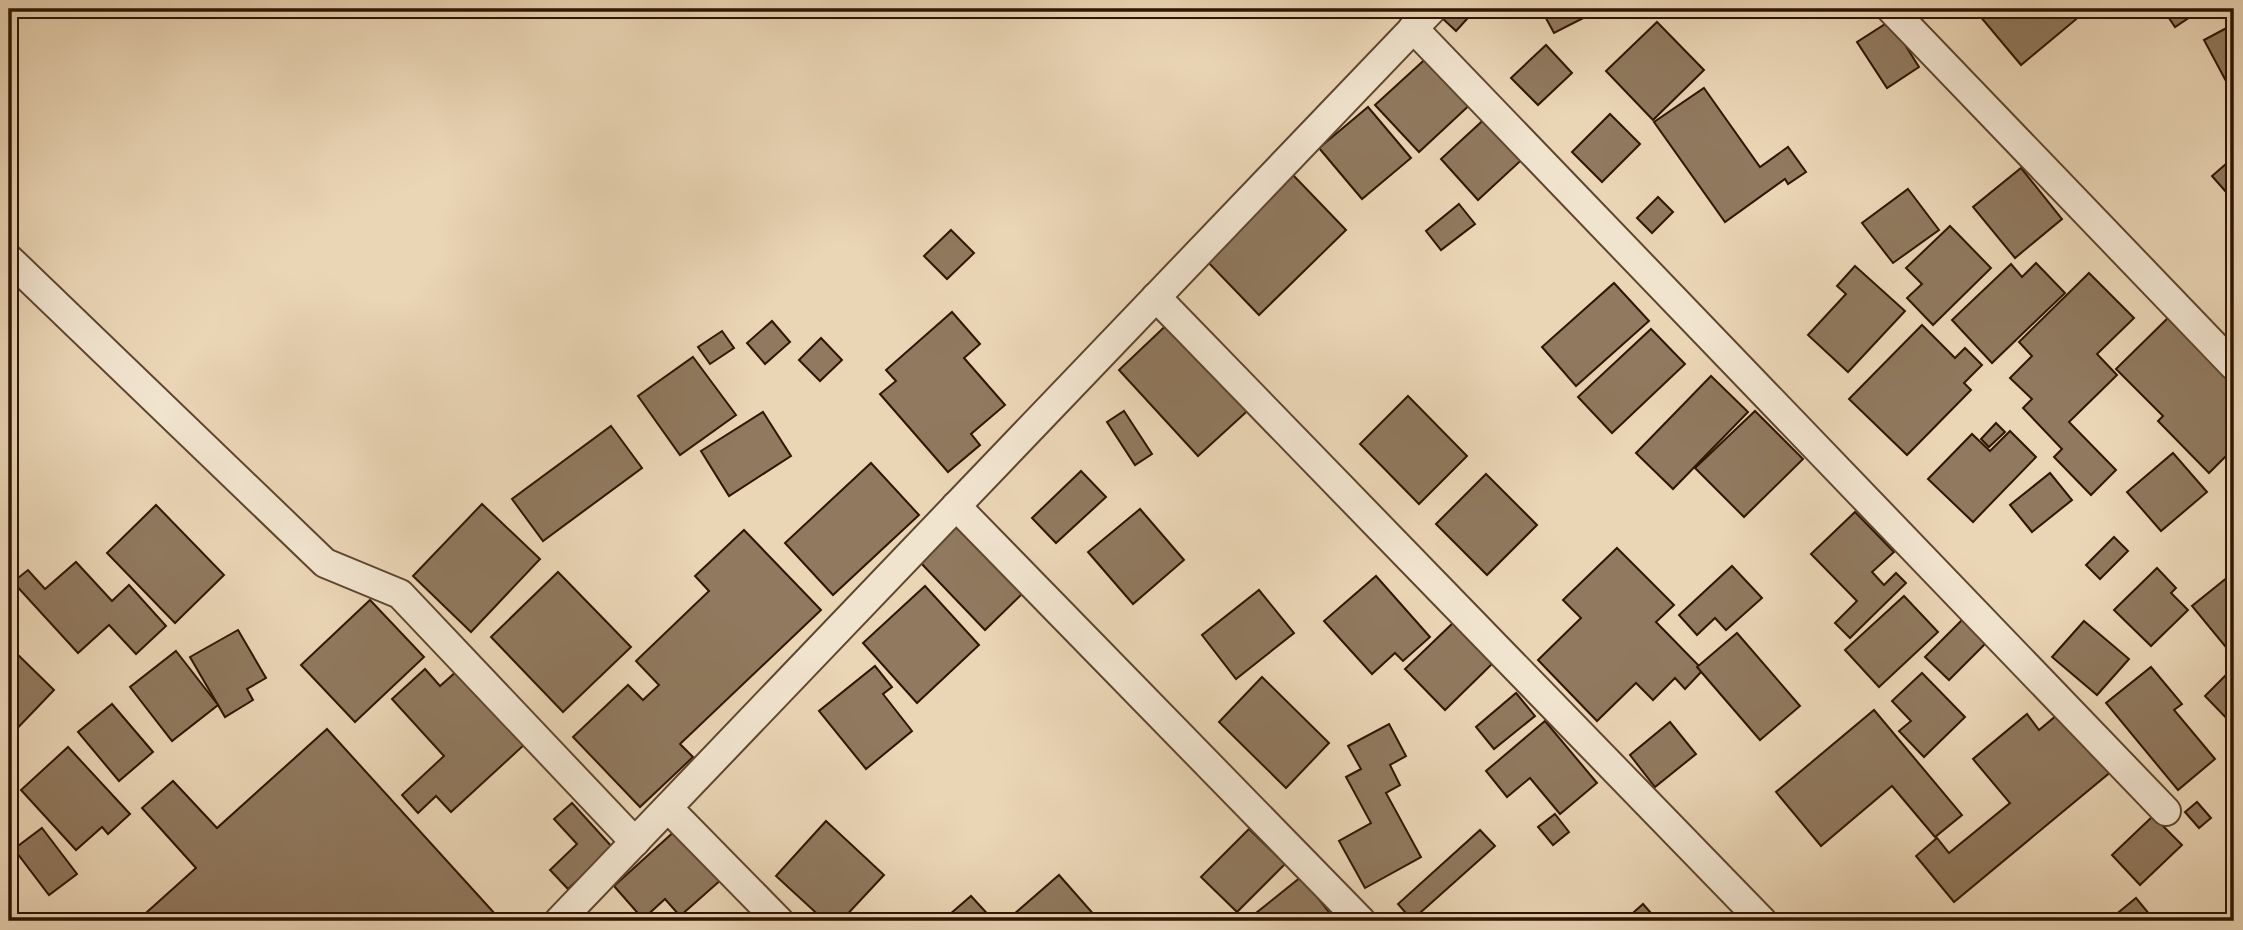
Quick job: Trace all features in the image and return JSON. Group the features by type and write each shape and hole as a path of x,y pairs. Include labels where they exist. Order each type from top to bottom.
{"street":[{"path":"1891,9 2234,366"},
{"path":"559,921 1422,19 2166,811"},
{"path":"9,259 325,563 400,594 635,842"},
{"path":"1156,297 1762,921"},
{"path":"956,506 1360,921"},
{"path":"668,808 779,921"}],"building":[{"path":"1449,9 1476,9 1456,31 1441,17"},
{"path":"1541,9 1601,9 1554,33"},
{"path":"1974,9 2074,9 2080,16 2021,65"},
{"path":"2163,9 2202,9 2175,27"},
{"path":"1890,21 1919,67 1887,88 1857,42"},
{"path":"1657,22 1704,70 1653,120 1606,71"},
{"path":"2234,24 2234,96 2204,40"},
{"path":"1546,45 1572,73 1538,105 1511,78"},
{"path":"1432,53 1475,100 1419,152 1375,105"},
{"path":"1704,88 1760,167 1788,147 1806,172 1788,184 1785,179 1725,222 1654,122"},
{"path":"1368,107 1411,158 1362,199 1319,148"},
{"path":"1491,113 1529,153 1478,200 1441,159"},
{"path":"1610,114 1640,144 1602,182 1572,152"},
{"path":"2234,157 2234,201 2212,176"},
{"path":"2021,168 2062,219 2015,258 1973,207"},
{"path":"1293,175 1346,230 1259,315 1205,259"},
{"path":"1908,189 1939,230 1893,263 1862,223"},
{"path":"1658,197 1673,212 1652,233 1637,218"},
{"path":"1459,204 1475,224 1441,250 1426,231"},
{"path":"1950,226 1991,268 1933,325 1907,298 1922,284 1906,268"},
{"path":"951,230 974,253 947,279 924,256"},
{"path":"2036,263 2065,293 1992,363 1952,320 2011,264 2022,277"},
{"path":"1855,266 1905,311 1848,372 1808,335 1846,294 1837,286"},
{"path":"2089,273 2134,318 2097,354 2117,375 2069,422 2116,470 2091,495 2054,457 2062,449 2023,408 2032,399 2010,378 2032,356 2019,342"},
{"path":"1614,283 1649,321 1576,386 1542,347"},
{"path":"952,312 980,344 964,358 1005,405 971,434 980,445 948,472 880,394 896,381 886,370"},
{"path":"2173,313 2234,376 2234,448 2209,473 2158,421 2163,416 2116,369"},
{"path":"1175,317 1255,404 1198,456 1119,370"},
{"path":"772,321 790,342 765,364 747,343"},
{"path":"1922,325 1955,358 1965,348 1982,365 1964,383 1971,390 1907,455 1849,399"},
{"path":"1651,329 1685,364 1612,433 1578,397"},
{"path":"722,331 734,348 710,364 698,347"},
{"path":"821,338 842,360 820,381 799,360"},
{"path":"693,357 736,415 680,455 638,396"},
{"path":"1711,376 1748,412 1673,489 1636,453"},
{"path":"1408,396 1467,456 1419,504 1360,444"},
{"path":"1124,411 1152,454 1135,465 1107,422"},
{"path":"1755,411 1803,459 1744,517 1695,468"},
{"path":"763,412 791,456 729,496 701,451"},
{"path":"1996,423 2005,432 1989,447 1981,439"},
{"path":"611,426 642,468 543,541 512,499"},
{"path":"2010,431 2036,457 1973,522 1928,479 1972,434 1990,451"},
{"path":"2173,453 2207,492 2161,531 2127,492"},
{"path":"871,463 919,515 833,595 785,543"},
{"path":"1081,471 1106,497 1056,543 1032,518"},
{"path":"2050,473 2072,500 2032,532 2010,505"},
{"path":"1486,474 1537,525 1487,575 1436,524"},
{"path":"482,504 540,559 471,632 413,576"},
{"path":"156,505 224,575 175,623 107,553"},
{"path":"1140,509 1184,560 1133,604 1088,552"},
{"path":"1855,512 1894,552 1872,572 1884,585 1896,573 1906,583 1850,638 1835,623 1857,601 1811,554"},
{"path":"959,522 1025,591 985,630 918,560"},
{"path":"744,530 821,610 680,744 693,757 640,807 573,737 628,685 643,700 659,685 636,661 709,591 695,576"},
{"path":"2114,537 2128,551 2100,579 2086,565"},
{"path":"1617,548 1674,605 1656,622 1703,670 1685,689 1675,678 1653,700 1636,683 1597,721 1538,660 1581,618 1563,600"},
{"path":"76,562 112,601 129,585 166,626 136,654 109,625 78,653 13,582 28,570 45,589"},
{"path":"1732,566 1762,598 1726,630 1715,618 1697,635 1679,615"},
{"path":"2157,568 2176,588 2171,593 2188,610 2151,646 2114,610"},
{"path":"558,572 631,647 563,712 491,637"},
{"path":"2234,572 2234,657 2192,606"},
{"path":"1376,576 1430,637 1403,661 1395,653 1372,674 1324,621"},
{"path":"925,586 979,645 917,703 863,643"},
{"path":"1259,590 1294,633 1236,679 1202,635"},
{"path":"1904,596 1938,632 1879,687 1845,650"},
{"path":"370,600 424,657 355,722 301,665"},
{"path":"1967,615 1991,638 1949,680 1925,657"},
{"path":"1455,621 1495,661 1445,710 1405,669"},
{"path":"2084,621 2129,659 2097,695 2052,657"},
{"path":"238,630 266,678 247,689 253,700 225,717 190,657"},
{"path":"1737,633 1800,706 1760,740 1697,667"},
{"path":"9,648 54,690 9,737"},
{"path":"176,651 218,705 172,741 130,687"},
{"path":"875,666 892,687 883,694 912,731 866,769 819,711"},
{"path":"2151,667 2182,704 2174,710 2215,759 2178,790 2106,703"},
{"path":"425,669 440,686 457,671 525,744 451,812 436,796 418,813 402,795 444,756 392,699"},
{"path":"2232,669 2234,671 2234,726 2205,696"},
{"path":"1922,673 1965,717 1924,757 1899,731 1911,721 1892,701"},
{"path":"1262,677 1329,743 1286,788 1219,722"},
{"path":"1516,693 1535,716 1494,749 1476,727"},
{"path":"112,704 153,752 119,781 78,732"},
{"path":"1874,710 1962,815 1935,837 1892,786 1821,846 1776,792"},
{"path":"2063,710 2113,770 1954,902 1916,856 1937,838 1949,853 2010,803 1973,759 2027,714 2039,730"},
{"path":"1545,721 1597,783 1560,814 1530,778 1507,797 1486,771"},
{"path":"1670,722 1696,754 1655,787 1630,755"},
{"path":"1389,724 1406,756 1390,765 1400,785 1386,793 1421,857 1365,888 1339,841 1371,823 1346,777 1361,769 1348,746"},
{"path":"327,729 496,915 490,921 137,921 196,868 142,808 173,781 217,828"},
{"path":"68,747 130,814 108,834 102,827 76,850 21,790"},
{"path":"2197,802 2211,818 2199,828 2185,812"},
{"path":"572,803 613,848 568,889 550,870 577,844 554,819"},
{"path":"1555,814 1569,832 1553,845 1538,827"},
{"path":"2153,816 2182,845 2140,885 2112,855"},
{"path":"826,821 884,875 841,921 825,921 776,876"},
{"path":"42,828 77,874 49,895 14,849"},
{"path":"677,829 722,879 680,916 665,899 643,919 614,886"},
{"path":"1249,829 1285,864 1237,912 1201,877"},
{"path":"1480,830 1495,846 1412,920 1398,904"},
{"path":"1059,875 1096,917 1092,921 1006,921"},
{"path":"1301,877 1336,921 1262,921 1256,913"},
{"path":"971,896 994,921 942,921"},
{"path":"2136,898 2155,921 2108,921"},
{"path":"1643,904 1658,921 1624,921"}]}
